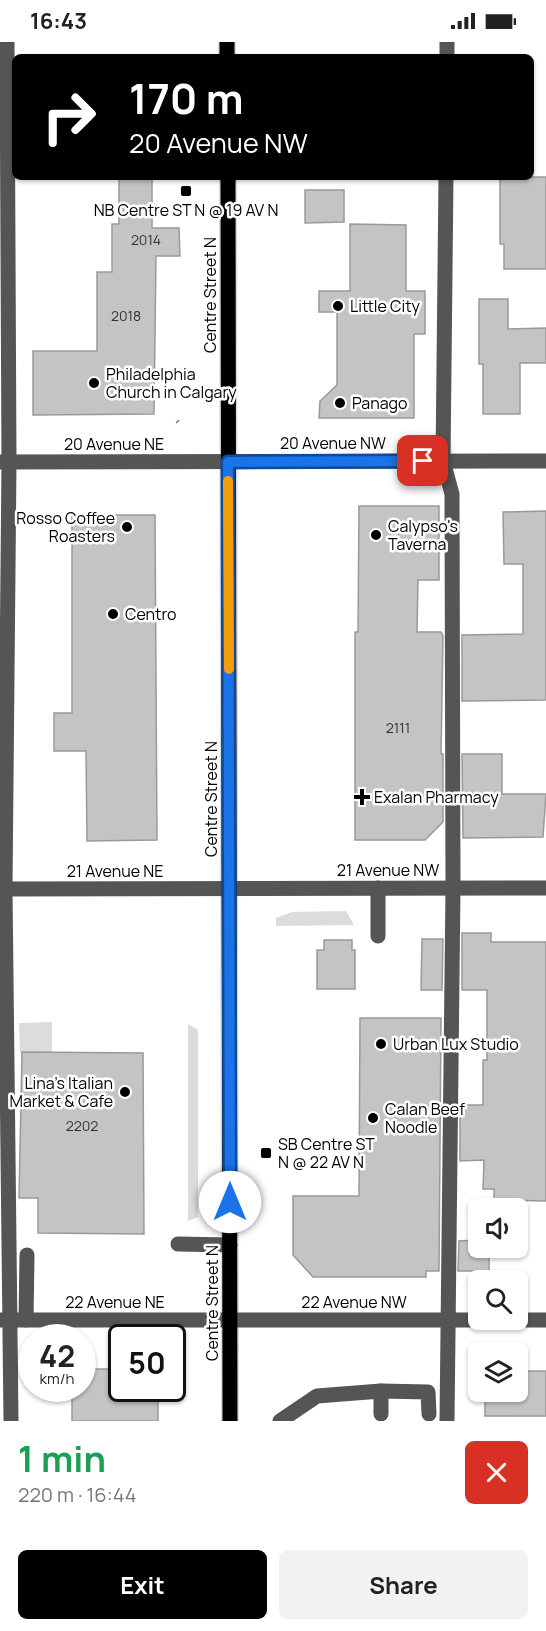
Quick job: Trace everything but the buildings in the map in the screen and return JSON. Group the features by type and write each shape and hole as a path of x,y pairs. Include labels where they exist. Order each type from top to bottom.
{"main road":[{"name":"Centre Street N","path":"228,180 230,1421"}],"street":[{"path":"7,42 4,245 2,889 5,1320 11,1421"},
{"path":"446,180 443,461 452,494 453,888 447,1421"},
{"name":"20 Avenue NW","path":"228,462 546,461"},
{"name":"20 Avenue NE","path":"4,462 228,462"},
{"name":"21 Avenue NW","path":"230,888 546,888"},
{"name":"21 Avenue NE","path":"2,889 230,888"},
{"path":"378,888 378,936"},
{"path":"178,1244 230,1245"},
{"path":"26,1320 27,1255"},
{"name":"22 Avenue NE","path":"5,1320 230,1320"},
{"name":"22 Avenue NW","path":"230,1320 468,1320"},
{"path":"528,1320 546,1320"},
{"path":"284,1419 317,1396 381,1391 428,1392 429,1414"},
{"path":"381,1391 381,1414"}],"shaded area":[{"path":"346,911 354,925 276,926 276,918 292,912"},
{"path":"52,1022 52,1052 20,1052 19,1023"},
{"path":"188,1024 198,1030 198,1217 188,1221"}],"slow traffic":[{"path":"228,481 229,669"}],"place":[{"name":"NB Centre ST N @ 19 AV N","path":"186,191"},
{"name":"Little City","path":"338,306"},
{"name":"Philadelphia Church in Calgary","path":"94,383"},
{"name":"Panago","path":"340,403"},
{"name":"Rosso Coffee Roasters","path":"127,527"},
{"name":"Calypso's Taverna","path":"376,535"},
{"name":"Centro","path":"113,614"},
{"name":"Exalan Pharmacy","path":"362,797"},
{"name":"Urban Lux Studio","path":"381,1044"},
{"name":"Lina's Italian Market & Cafe","path":"125,1092"},
{"name":"Calan Beef Noodle","path":"373,1118"},
{"name":"SB Centre ST N @ 22 AV N","path":"266,1153"}],"route":[{"path":"230,1202 228,462 423,461"}]}
